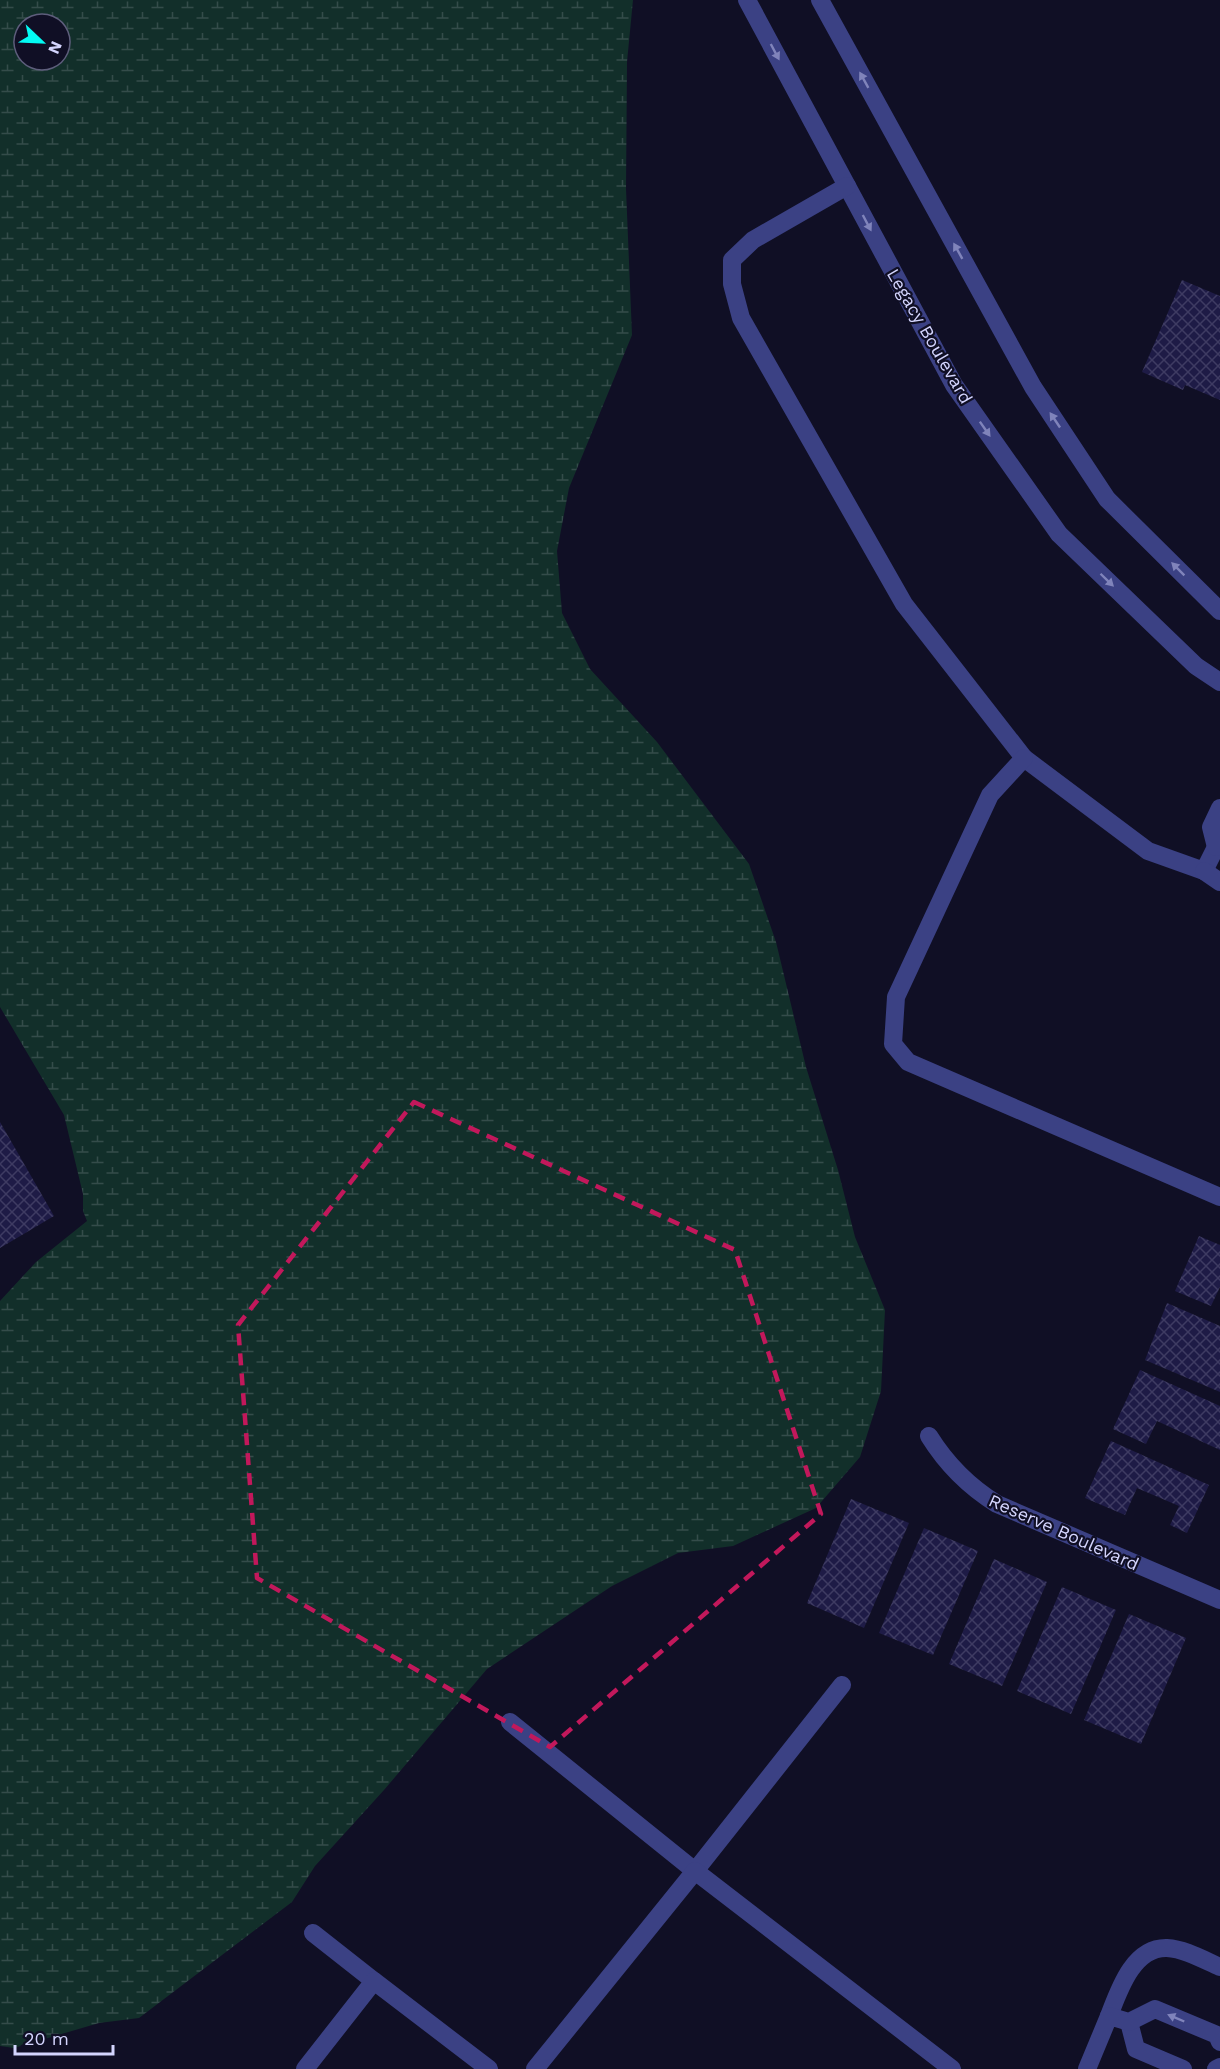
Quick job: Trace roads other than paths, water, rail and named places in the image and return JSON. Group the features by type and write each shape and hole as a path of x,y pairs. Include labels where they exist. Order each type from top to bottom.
{"street":[{"name":"Legacy Boulevard","path":"747,0 954,385 1059,534 1196,666 1220,682"},
{"path":"820,0 1033,387 1107,499 1220,610"},
{"path":"847,186 753,240 732,260 732,284 741,318 904,604 1024,758 1148,851 1204,871 1220,882"},
{"path":"1024,758 990,795 896,997 893,1044 908,1062 1220,1197"},
{"path":"1204,871 1218,846 1211,827 1220,808"},
{"name":"Reserve Boulevard","path":"929,1436 942,1457 958,1475 976,1491 997,1504 1220,1600"},
{"path":"535,2069 842,1685"},
{"path":"510,1722 695,1871 952,2069"},
{"path":"313,1933 489,2069"},
{"path":"1087,2069 1123,1982 1142,1956 1165,1948 1181,1951 1220,1967"},
{"path":"305,2069 374,1981"},
{"path":"1109,2016 1129,2022 1155,2009 1217,2035 1220,2042"},
{"path":"1129,2022 1136,2049 1183,2069"}]}
